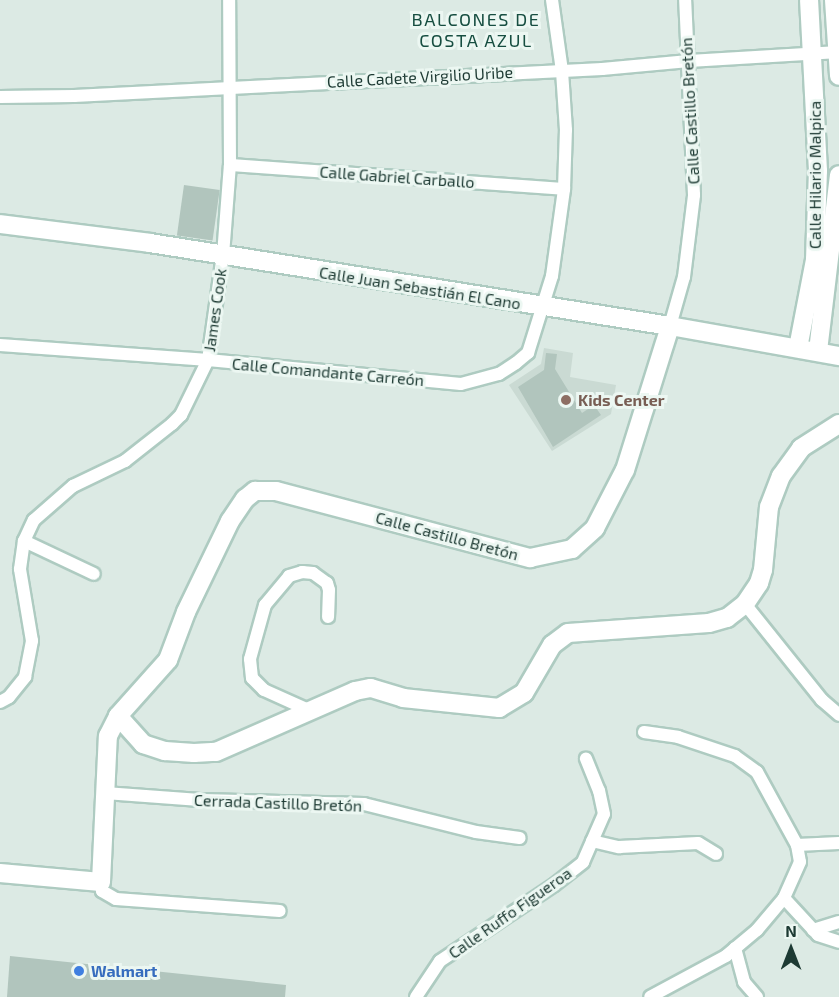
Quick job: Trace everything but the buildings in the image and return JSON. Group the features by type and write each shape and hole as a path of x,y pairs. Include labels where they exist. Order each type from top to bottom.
{"street":[{"name":"James Cook","path":"0,702 9,697 25,677 32,641 20,569 24,541 34,520 73,486 125,461 172,424 181,415 208,360 223,255 230,165 229,0"},
{"name":"Calle Comandante Carreón","path":"0,345 208,360 461,384 499,374 528,353 552,276 564,189 566,130 562,70 552,0"},
{"name":"Calle Castillo Bretón","path":"101,882 108,736 118,716 168,660 186,612 230,521 245,499 255,491 276,491 530,558 572,549 595,528 625,470 684,277 694,195 685,0"},
{"name":"Calle Hilario Malpica","path":"798,348 815,260 818,171 814,56 809,0"},
{"path":"834,0 839,76"},
{"name":"Calle Cadete Virgilio Uribe","path":"0,96 74,96 814,56 839,52"},
{"name":"Calle Gabriel Carballo","path":"230,165 564,189"},
{"name":"Calle Hilario Malpica","path":"818,351 839,175"},
{"name":"Calle Juan Sebastián El Cano","path":"0,224 223,255 543,308 670,326 839,356"},
{"path":"118,716 143,744 165,751 194,753 216,752 313,712 355,691 372,688 403,698 499,708 524,693 552,645 568,633 709,623 727,618 745,604 759,583 763,570 769,507 781,476 801,448 839,424"},
{"path":"24,541 94,574"},
{"path":"313,712 264,690 252,678 250,659 265,605 289,576 302,572 313,573 327,583 328,617"},
{"path":"745,604 822,700 839,715"},
{"path":"644,732 678,737 735,756 757,772 797,845 800,862 784,898 757,930 735,948 658,995"},
{"name":"Calle Ruffo Figueroa","path":"416,997 441,961 554,885 583,862 604,814 599,791 586,758"},
{"name":"Cerrada Castillo Bretón","path":"105,794 200,800 364,804 476,832 520,838"},
{"path":"592,841 619,847 698,843 716,854"},
{"path":"797,845 839,843"},
{"path":"0,873 101,882 102,891 116,899 280,910"},
{"path":"784,898 818,935 839,942"},
{"path":"813,930 839,922"},
{"path":"735,948 744,982 757,997"}],"shaded area":[{"name":"Kids Center","path":"544,348 573,353 570,377 616,385 611,414 552,451 509,385 541,364"}],"place":[{"name":"Kids Center","path":"566,400"},
{"name":"Walmart","path":"79,971"}],"district":[{"name":"BALCONES DE COSTA AZUL","path":"476,30"}]}
